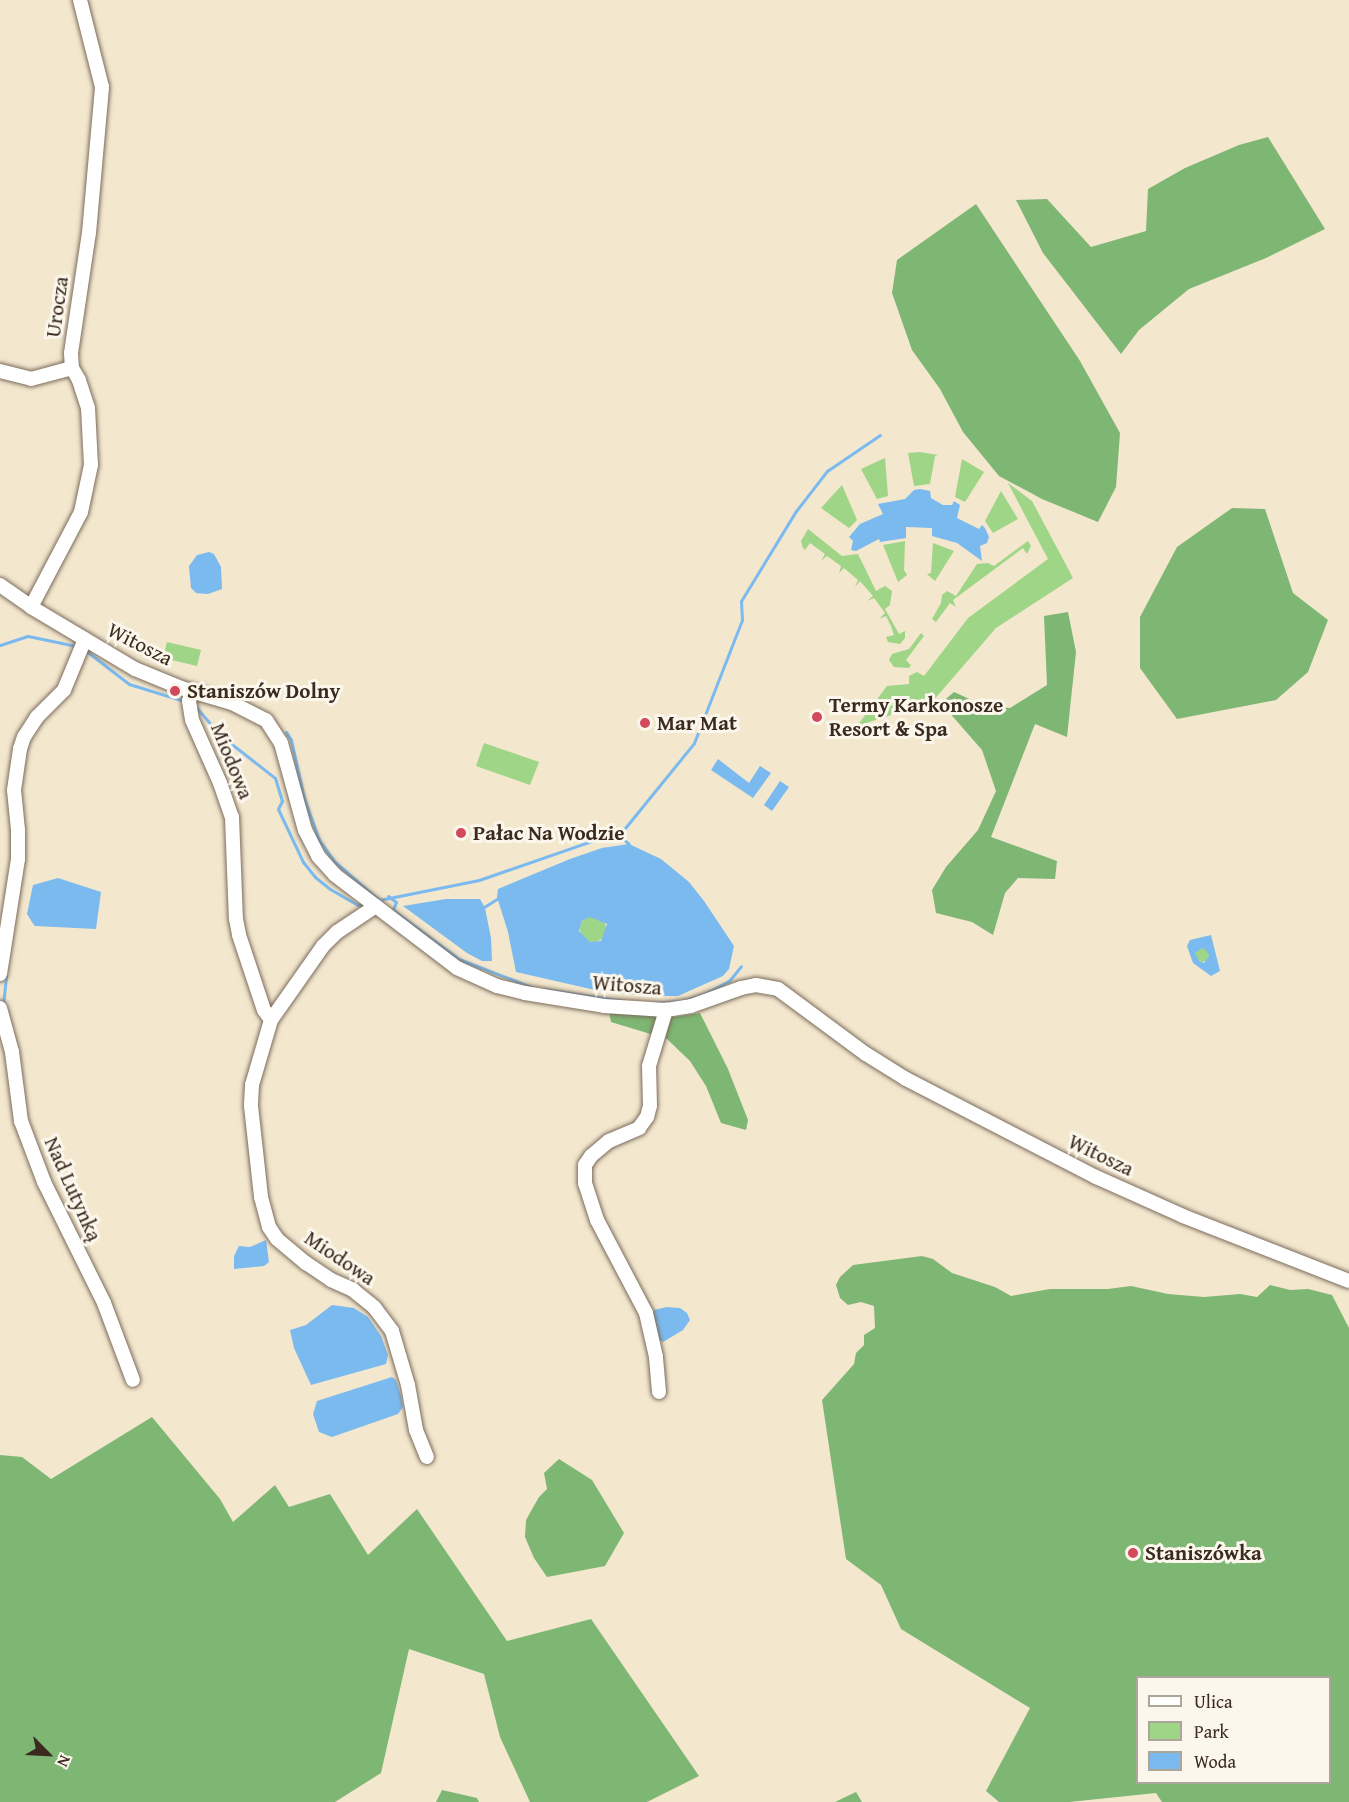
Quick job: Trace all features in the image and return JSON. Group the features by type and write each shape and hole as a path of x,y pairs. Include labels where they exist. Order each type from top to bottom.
{"street":[{"name":"Urocza","path":"31,607 77,522 89,478 92,447 90,420 83,389 72,368 72,353 90,219 102,87 80,0"},
{"path":"0,371 31,379 72,368"},
{"name":"Witosza","path":"0,585 31,607 146,674 231,703 266,720 281,743 305,830 318,856 336,875 457,968 497,986 604,1006 666,1010 691,1006 748,987 778,989 866,1054 906,1079 1096,1177 1183,1216 1349,1281"},
{"path":"0,974 18,859 14,790 20,749 24,737 37,717 64,690 85,639"},
{"name":"Miodowa","path":"192,691 189,701 192,720 220,783 232,817 237,927 264,1010 271,1020"},
{"name":"Miodowa","path":"376,906 338,932 323,946 293,993 271,1020 251,1097 261,1197 269,1227 277,1239 299,1257 330,1280 353,1290 374,1307 392,1331 406,1374 417,1430 427,1457"},
{"name":"Nad Lutynką","path":"0,1008 12,1052 21,1121 44,1182 104,1303 133,1380"},
{"path":"659,1392 656,1357 646,1312 597,1220 585,1183 585,1165 591,1156 609,1141 639,1128 646,1117 650,1106 649,1066 666,1010"}],"green space":[{"path":"1268,137 1325,229 1266,258 1189,289 1139,330 1121,354 1043,253 1016,200 1047,199 1091,247 1146,231 1148,189 1185,168 1239,145"},
{"path":"976,204 1080,361 1120,433 1116,487 1098,522 1042,499 999,476 963,432 940,389 912,350 892,293 897,260"},
{"path":"908,453 938,455 935,456 930,484 914,486"},
{"path":"885,458 888,496 877,499 861,469"},
{"path":"962,459 984,472 965,502 955,497"},
{"path":"1008,483 1032,501 1073,578 996,628 932,702 857,726 887,686 909,684 909,676 917,672 924,676 968,618 1048,559"},
{"path":"842,485 857,520 849,528 821,508"},
{"path":"1001,491 1018,519 993,533 985,521"},
{"path":"1232,508 1265,509 1293,593 1328,620 1308,672 1276,700 1177,719 1140,668 1140,617 1177,547"},
{"path":"808,529 842,556 858,554 876,591 885,586 892,591 890,605 885,609 899,634 905,631 905,638 900,644 888,642 886,637 894,635 891,626 886,616 879,619 885,613 874,598 867,601 873,596 860,581 855,587 858,580 844,568 839,573 841,566 827,556 821,561 825,554 810,543 805,550 803,548 801,541"},
{"path":"905,541 904,570 907,575 898,582 883,545"},
{"path":"1028,541 1031,546 1027,554 1023,548 953,600 956,607 950,603 936,622 932,619 941,603 942,595 947,591 956,596 977,564 988,563 994,566"},
{"path":"933,543 954,551 935,581 927,574 931,573"},
{"path":"1068,612 1076,652 1067,737 1035,724 991,837 1057,861 1055,879 1018,878 1005,893 993,935 972,922 936,913 932,890 946,867 978,830 996,791 982,750 941,703 954,692 985,706 1010,708 1047,685 1044,616"},
{"path":"921,633 924,636 906,660 911,665 909,668 894,667 889,660 892,654 909,649"},
{"path":"167,642 201,650 197,666 163,658"},
{"path":"484,743 539,762 530,785 476,766"},
{"path":"593,916 602,920 606,929 602,938 593,942 584,938 580,929 584,920"},
{"path":"1202,948 1207,950 1209,955 1207,960 1202,962 1197,960 1195,955 1197,950"},
{"path":"609,1012 674,1017 700,1013 728,1069 748,1120 746,1130 721,1123 706,1086 690,1061 667,1039 611,1022"},
{"path":"922,1256 933,1259 952,1273 995,1287 1011,1296 1050,1289 1108,1289 1131,1286 1168,1294 1204,1297 1240,1294 1257,1297 1270,1285 1290,1290 1308,1289 1332,1295 1349,1328 1349,1802 1162,1802 1156,1793 1069,1802 999,1802 986,1791 1030,1708 901,1629 881,1585 846,1559 822,1400 854,1364 856,1353 864,1345 864,1335 875,1328 874,1306 861,1302 848,1305 840,1298 836,1285 840,1277 853,1265"},
{"path":"152,1417 220,1499 233,1522 275,1485 289,1507 330,1494 368,1555 417,1509 507,1641 591,1619 699,1776 647,1802 530,1802 500,1737 484,1674 409,1649 381,1773 335,1802 0,1802 0,1455 22,1457 51,1479"},
{"path":"559,1459 592,1480 624,1533 605,1566 547,1577 534,1558 525,1537 526,1520 539,1497 547,1489 544,1473"},
{"path":"442,1790 477,1798 479,1802 436,1802"},
{"path":"856,1792 862,1802 835,1802"}],"water":[{"path":"914,490 930,491 931,498 943,505 952,505 954,501 960,505 957,518 979,529 982,525 985,528 989,537 987,543 980,546 982,561 957,543 932,536 932,528 906,527 906,538 880,542 879,539 856,551 851,550 853,541 849,537 860,524 883,514 878,504 905,499"},
{"path":"209,552 214,554 221,567 222,589 208,594 196,593 191,588 189,566 197,555"},
{"path":"718,759 749,783 760,766 771,773 753,798 711,770"},
{"path":"780,781 789,787 772,811 764,805"},
{"path":"629,844 661,859 689,882 734,946 729,969 723,976 678,996 645,996 595,990 516,972 508,932 497,897 498,889 602,848","holes":["590,917 607,924 601,941 590,942 579,931 582,921"]},
{"path":"58,878 101,892 96,929 35,926 32,922 27,914 33,885"},
{"path":"446,899 480,899 485,908 491,938 492,961 482,961 467,953 403,906"},
{"path":"1211,935 1220,971 1211,976 1193,963 1187,946 1190,940","holes":["1202,948 1209,956 1204,963 1199,961 1195,953"]},
{"path":"266,1240 269,1262 264,1266 234,1269 234,1256 239,1246 250,1247"},
{"path":"332,1305 354,1308 368,1317 381,1336 388,1355 386,1364 311,1385 294,1348 290,1330 306,1325"},
{"path":"667,1307 680,1308 687,1313 690,1320 683,1330 663,1342 658,1339 652,1315 654,1310"},
{"path":"392,1377 396,1380 403,1407 398,1414 332,1437 319,1432 313,1414 317,1401"}],"waterway":[{"path":"625,828 694,743 742,620 741,601 796,511 827,471 880,435"},
{"path":"0,645 28,636 76,646"},
{"path":"85,650 129,684 184,701"},
{"path":"195,706 216,730"},
{"path":"286,732 291,740 304,798 319,840 335,862 379,900 479,880 600,838 620,836 629,844"},
{"path":"220,735 275,778 282,801 278,809 303,862 315,877 330,889 358,905 362,904"},
{"path":"388,896 396,902 393,910 459,959 534,988"},
{"path":"484,907 497,899"},
{"path":"654,1003 683,1001 706,993 729,981 741,966"},
{"path":"3,1005 6,976"},
{"path":"544,989 623,1001"}],"place":[{"name":"Staniszów Dolny","path":"175,691"},
{"name":"Termy Karkonosze Resort & Spa","path":"817,717"},
{"name":"Mar Mat","path":"645,723"},
{"name":"Pałac Na Wodzie","path":"461,833"},
{"name":"Staniszówka","path":"1133,1553"}]}
